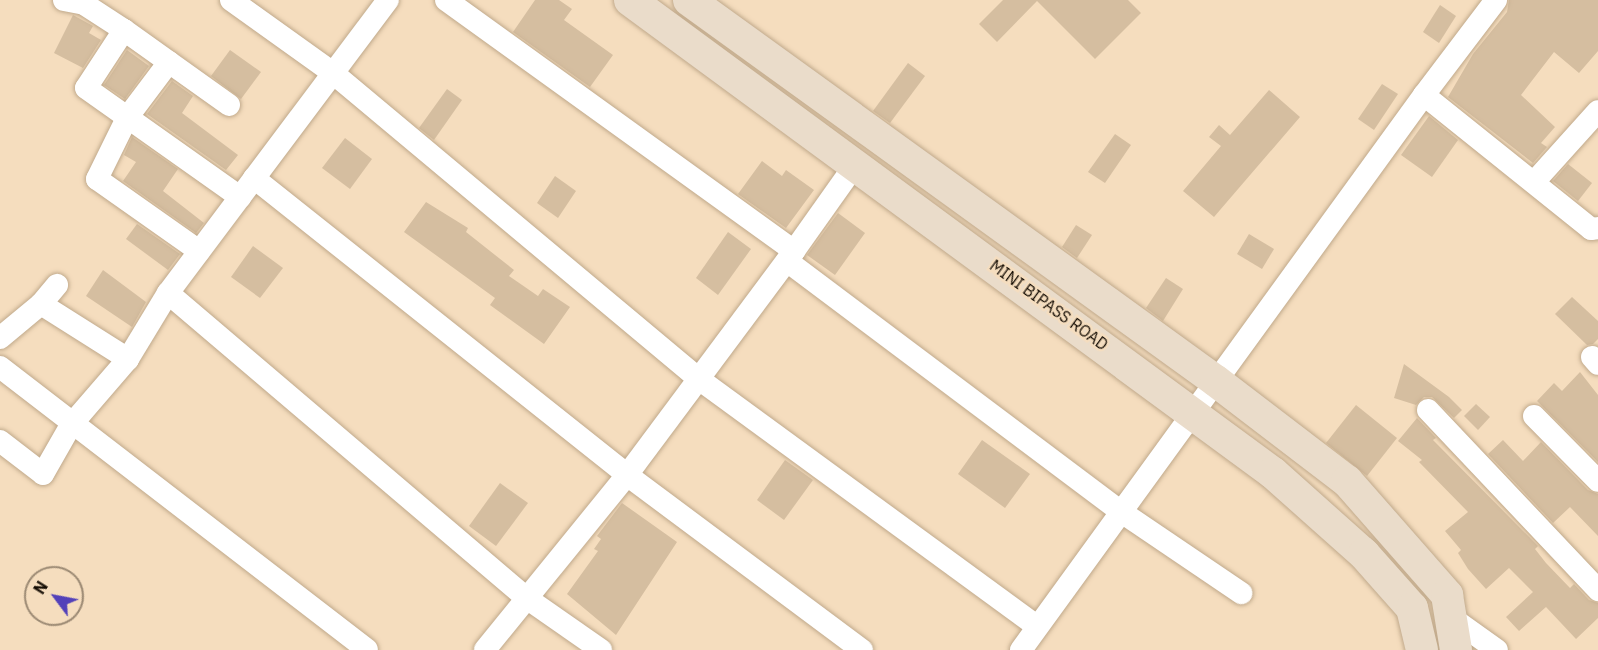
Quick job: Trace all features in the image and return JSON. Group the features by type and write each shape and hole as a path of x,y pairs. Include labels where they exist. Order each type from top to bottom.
{"street":[{"path":"64,0 84,4 229,105"},
{"path":"231,0 333,73 699,380 1037,626"},
{"path":"0,441 43,474 71,425 128,359 168,293 388,0"},
{"path":"447,0 790,256 1123,513 1241,593"},
{"name":"MINI BIPASS ROAD","path":"630,0 1195,411 1273,473 1364,554 1412,608 1422,650"},
{"path":"689,0 1216,381 1347,481 1447,595 1456,650"},
{"path":"1021,650 1123,513 1424,95 1496,0"},
{"path":"124,30 86,88 240,197"},
{"path":"169,62 127,118 97,179 199,251"},
{"path":"1424,95 1535,181 1591,229 1598,228"},
{"path":"1535,181 1598,111"},
{"path":"485,650 627,475 855,165"},
{"path":"254,178 627,475 862,650"},
{"path":"0,338 41,304 57,285"},
{"path":"168,293 528,599 601,650"},
{"path":"41,304 128,359"},
{"path":"0,367 71,425 367,650"},
{"path":"1428,410 1598,590"},
{"path":"1534,416 1598,481"},
{"path":"1452,618 1497,650"}],"building":[{"path":"535,0 559,0 572,9 564,20 613,55 590,87 513,32"},
{"path":"1003,0 1128,0 1141,13 1095,59 1037,1 997,42 979,24"},
{"path":"1509,0 1598,0 1598,51 1579,73 1554,52 1521,95 1555,127 1541,143 1547,147 1533,163 1448,97 1473,54 1507,12"},
{"path":"1440,5 1456,16 1439,43 1423,32"},
{"path":"73,15 93,26 89,33 101,40 83,68 54,53"},
{"path":"127,50 149,66 125,99 104,85"},
{"path":"230,50 261,72 241,99 211,76"},
{"path":"908,63 925,76 890,123 873,111"},
{"path":"172,81 193,96 182,113 238,155 226,170 147,114"},
{"path":"1382,84 1398,94 1374,130 1358,119"},
{"path":"447,89 462,100 434,140 419,128"},
{"path":"1269,90 1300,117 1214,217 1183,191 1221,146 1209,137 1219,125 1230,135"},
{"path":"1429,116 1458,140 1432,177 1401,155"},
{"path":"1115,134 1131,145 1105,183 1088,172"},
{"path":"132,137 178,169 163,191 204,223 196,233 123,181 136,162 124,155"},
{"path":"345,138 372,159 350,189 322,168"},
{"path":"762,161 782,176 786,170 814,190 786,228 738,194"},
{"path":"1568,164 1592,183 1578,201 1553,181"},
{"path":"555,176 576,191 558,218 537,203"},
{"path":"426,202 468,228 466,232 514,270 509,276 538,296 543,289 570,307 544,344 490,305 495,298 404,232"},
{"path":"838,213 865,233 835,275 807,255"},
{"path":"137,224 180,254 168,270 126,239"},
{"path":"1076,225 1092,235 1077,258 1062,247"},
{"path":"728,232 751,249 718,295 696,278"},
{"path":"1249,234 1274,249 1262,269 1237,254"},
{"path":"253,246 283,268 260,298 231,277"},
{"path":"103,270 146,302 132,327 86,296"},
{"path":"1166,278 1183,289 1163,321 1146,308"},
{"path":"1572,297 1598,321 1598,339 1593,344 1587,345 1555,314"},
{"path":"1404,364 1449,397 1462,410 1454,418 1432,397 1424,397 1416,405 1394,398"},
{"path":"1580,372 1598,395 1598,462 1537,401 1554,383 1562,391"},
{"path":"1476,404 1490,417 1478,430 1464,416"},
{"path":"1356,405 1397,438 1367,476 1326,443"},
{"path":"1417,418 1436,438 1433,440 1538,546 1535,549 1570,588 1574,584 1589,600 1598,603 1598,618 1576,639 1546,607 1519,631 1506,617 1533,592 1509,568 1486,589 1468,569 1458,553 1461,550 1445,531 1468,512 1419,462 1422,460 1398,441"},
{"path":"982,440 1030,474 1005,508 958,474"},
{"path":"1503,440 1523,461 1541,442 1588,490 1598,494 1598,536 1570,507 1553,523 1488,454"},
{"path":"785,460 813,480 784,520 757,500"},
{"path":"500,483 528,503 496,546 469,526"},
{"path":"622,503 677,542 616,635 567,594 598,551 594,549 601,539 597,536"}]}
